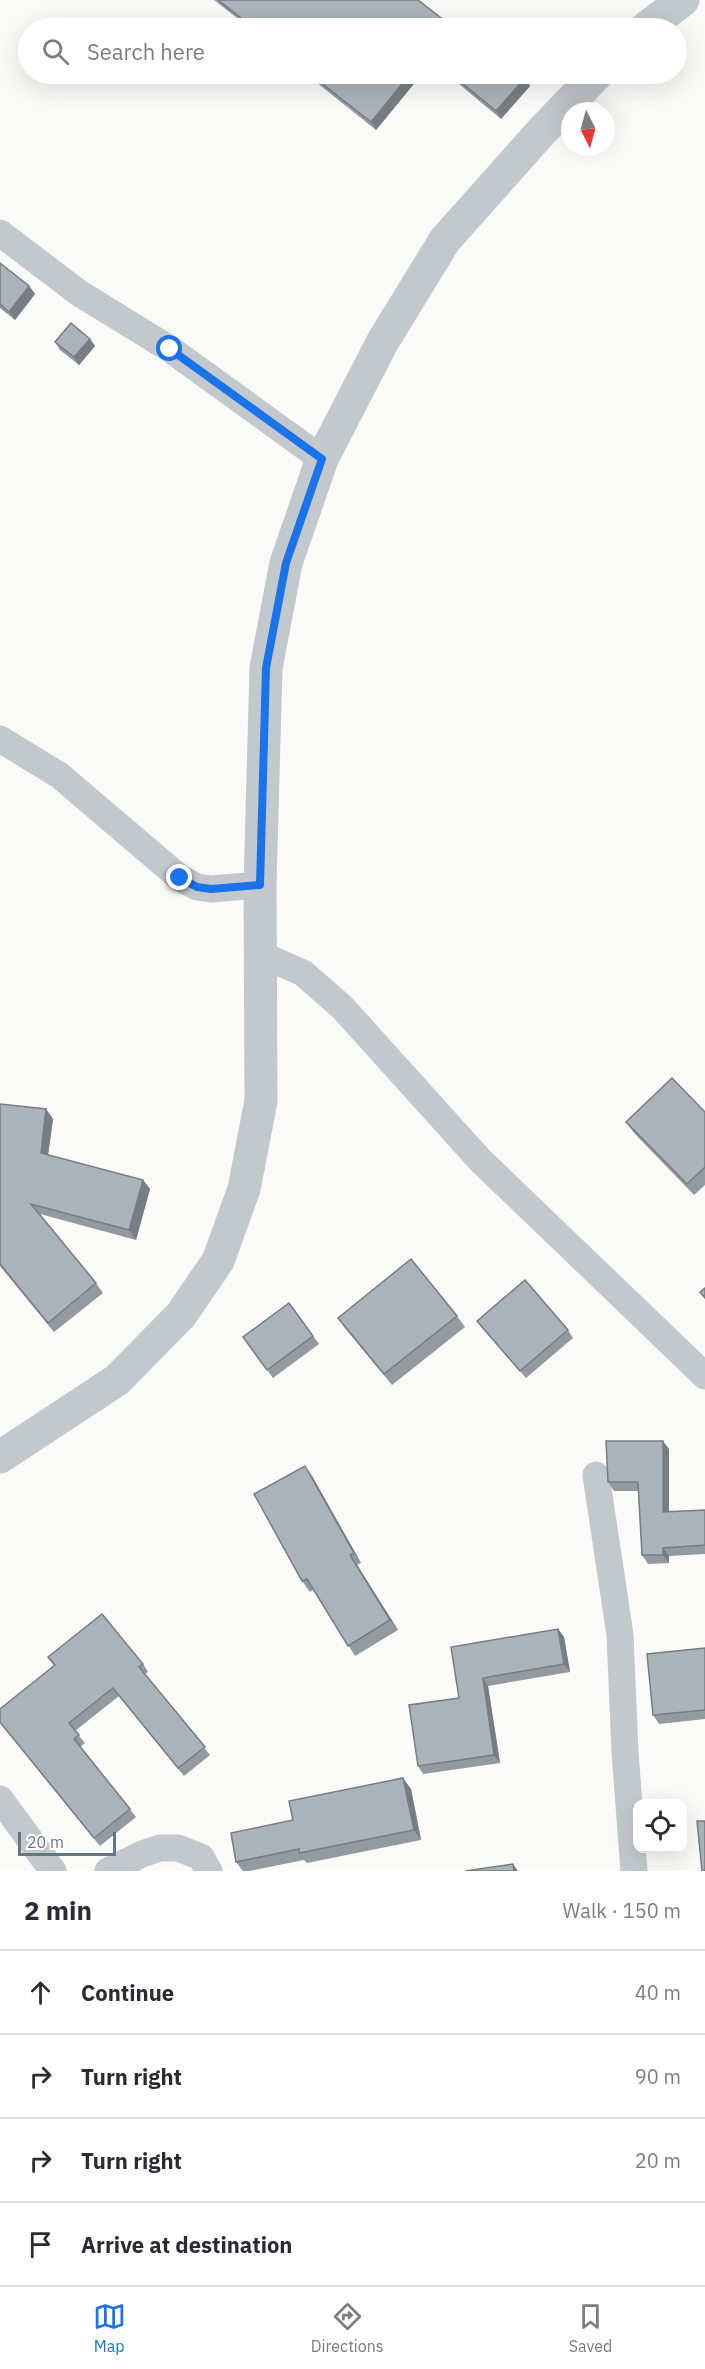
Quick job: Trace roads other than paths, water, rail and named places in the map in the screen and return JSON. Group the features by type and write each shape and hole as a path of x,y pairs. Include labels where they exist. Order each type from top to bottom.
{"street":[{"path":"659,18 682,0"},
{"path":"0,1457 117,1380 181,1315 218,1261 244,1189 261,1101 260,885 266,668 286,563 322,459 383,341 445,240 542,131 587,84"},
{"path":"0,233 79,293 170,349 322,459"},
{"path":"0,739 59,775 180,878 197,887 211,889 260,885"},
{"path":"260,954 303,973 342,1007 480,1160 705,1376"},
{"path":"596,1475 620,1635 625,1752 634,1871"},
{"path":"0,1799 53,1871"},
{"path":"108,1871 160,1848 177,1848 201,1857 209,1871"}]}
